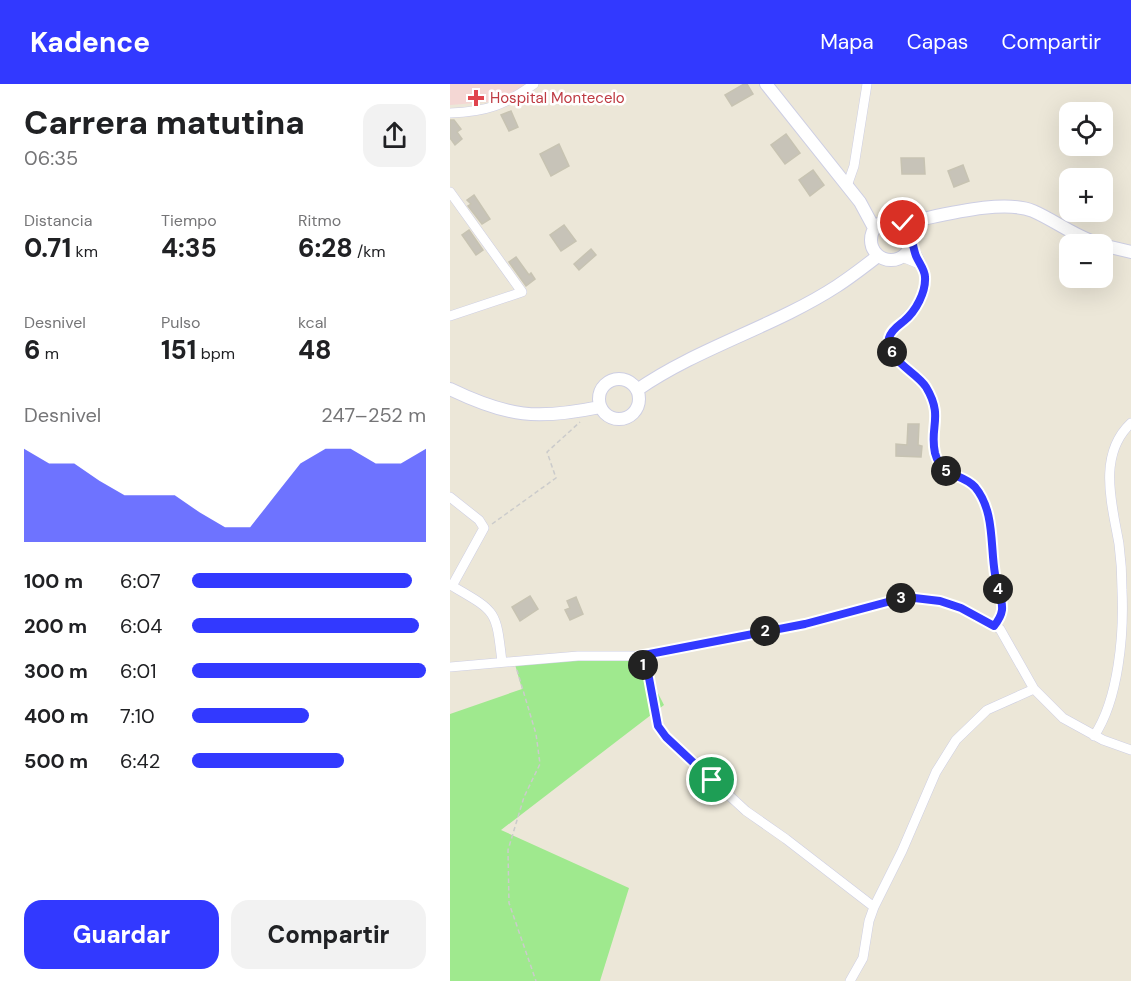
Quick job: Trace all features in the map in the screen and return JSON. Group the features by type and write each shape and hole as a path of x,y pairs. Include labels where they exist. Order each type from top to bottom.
{"street":[{"path":"450,112 492,108 512,100 534,84"},
{"path":"766,84 860,202 874,228"},
{"path":"847,186 854,166 867,84"},
{"path":"450,192 522,291 477,309 450,316"},
{"path":"860,202 885,220 898,220 908,232 925,277 924,287 915,309 894,329 889,338 890,349 900,363 924,384 933,400 936,422 935,452 942,467 949,474 974,486 986,506 1002,608 999,620 994,626"},
{"path":"908,232 923,219 995,207 1021,207 1044,217 1073,234"},
{"path":"885,220 874,228 870,243 878,256 890,260 902,257 919,264"},
{"path":"902,257 910,247 908,232"},
{"path":"1113,248 1131,252"},
{"path":"637,390 661,373 797,308 837,286 878,256"},
{"path":"627,380 637,390 639,403 637,409 627,418 614,419 603,412 600,407 599,393 607,382 627,380"},
{"path":"450,389 481,404 530,415 562,415 600,407"},
{"path":"1094,736 1103,722 1113,692 1122,610 1119,548 1109,483 1110,465 1115,446 1131,423"},
{"path":"450,497 479,520 484,528 451,588 486,606 491,612 496,620 502,662"},
{"path":"450,667 578,656 639,656 805,624 906,597 940,601 961,608 1000,629 1034,689 1063,718 1094,736 1131,750"},
{"path":"639,656 649,678 658,726 666,737 746,811 874,907"},
{"path":"850,981 863,958 869,921 874,907 902,851 936,772 956,740 987,710 1034,689"}],"path":[{"path":"484,528 556,478 547,452 585,417"},
{"path":"514,661 536,734 540,764 524,797 508,850 509,903 536,981"}],"shaded area":[{"name":"Hospital Montecelo","path":"450,84 528,84 516,93 487,102 450,105"}],"green space":[{"path":"639,656 664,705 501,830 629,888 600,981 450,981 450,714 522,689 514,661"}],"building":[{"path":"747,84 753,94 732,106 725,95"},
{"path":"511,111 518,127 509,131 501,115"},
{"path":"450,120 454,120 461,129 457,132 462,139 455,145 450,138"},
{"path":"786,134 800,153 785,164 771,145"},
{"path":"559,144 569,166 551,176 540,154"},
{"path":"901,158 924,158 925,174 902,174"},
{"path":"963,165 969,181 954,187 948,171"},
{"path":"813,170 824,185 810,196 799,180"},
{"path":"474,195 490,219 482,224 468,206 471,204 467,200"},
{"path":"564,225 576,241 561,251 550,235"},
{"path":"469,230 483,250 476,255 462,235"},
{"path":"591,249 596,255 579,270 574,264"},
{"path":"516,257 529,275 531,273 535,279 526,286 509,262"},
{"path":"908,424 919,424 918,445 922,446 921,457 896,456 896,444 907,445"},
{"path":"530,596 538,609 520,621 512,607"},
{"path":"576,597 583,614 570,620 565,610 570,608 567,601"}],"place":[{"name":"Hospital Montecelo","path":"476,98"}],"route":[{"path":"712,780 666,737 658,726 649,678 639,656 805,624 906,597 940,601 961,608 994,626 999,620 1002,608 986,506 974,486 949,474 942,467 935,452 936,407 933,400 924,384 900,363 890,349 889,338 894,329 915,309 924,287 924,270 919,264 909,231 903,223"}]}
